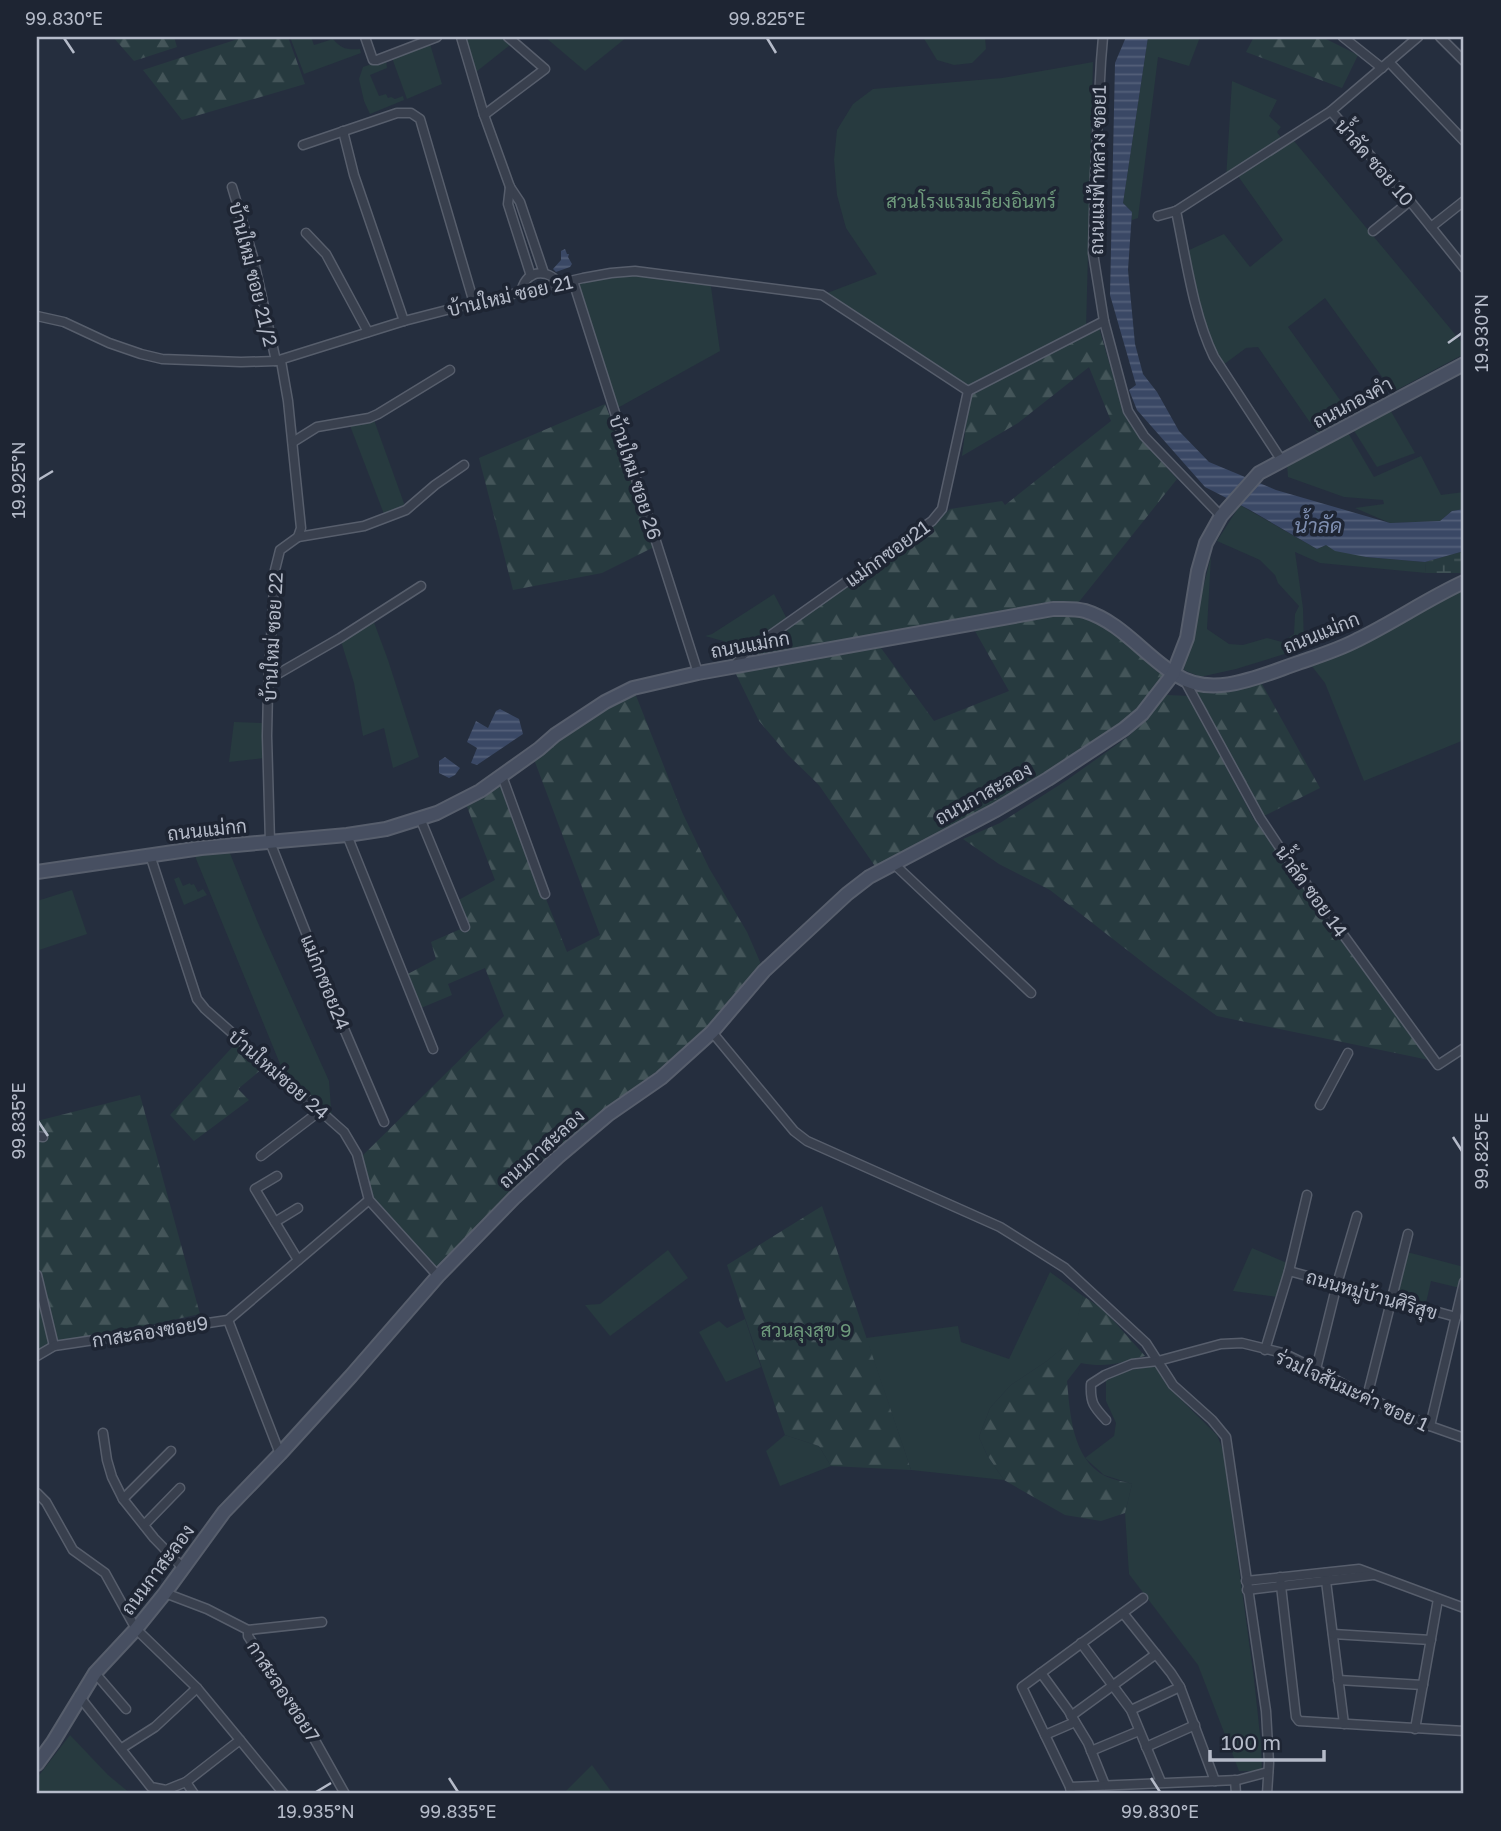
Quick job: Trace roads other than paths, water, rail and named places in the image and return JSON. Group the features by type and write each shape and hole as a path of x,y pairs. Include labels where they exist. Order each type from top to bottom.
{"street":[{"path":"365,37 373,60 377,60 437,37"},
{"path":"461,37 484,115 510,187 520,202 544,273"},
{"path":"484,115 545,69 508,37"},
{"name":"ถนนแม่ฟ้าหลวง ซอย1","path":"1103,37 1093,253 1104,321 1128,411 1144,436 1221,516"},
{"path":"1343,37 1385,65 1464,141"},
{"name":"น้ำลัด ซอย 10","path":"1418,37 1331,111 1410,201 1464,268"},
{"path":"1440,37 1464,61"},
{"path":"1158,216 1176,211 1331,111"},
{"path":"303,145 397,113 411,113 420,119 474,303"},
{"path":"343,131 354,175 404,321"},
{"name":"บ้านใหม่ ซอย 21/2","path":"232,187 279,361"},
{"path":"510,187 509,204 531,276"},
{"path":"1373,231 1410,201"},
{"path":"1431,227 1464,201"},
{"path":"1176,211 1206,341 1282,461"},
{"path":"306,233 326,254 368,332"},
{"name":"บ้านใหม่ ซอย 21","path":"37,316 64,322 141,354 162,359 279,361 404,321 474,303 611,273 635,271 822,295 968,391"},
{"path":"521,294 526,278 536,273 554,277 560,284"},
{"name":"บ้านใหม่ ซอย 26","path":"573,281 698,673"},
{"path":"968,391 1104,321"},
{"path":"279,361 293,442 301,528 298,537 364,526 407,510 435,485 464,465"},
{"name":"ถนนกองคำ","path":"1221,516 1259,473 1464,364"},
{"path":"293,442 317,427 369,418 450,370"},
{"name":"แม่กกซอย21","path":"733,668 744,654 932,522 942,509 968,391"},
{"path":"1173,674 1187,638 1198,571 1206,543 1221,516"},
{"name":"บ้านใหม่ ซอย 22","path":"270,842 267,737 275,570 280,550 298,537"},
{"name":"ถนนแม่กก","path":"37,872 201,848 386,829 437,813 480,791 555,735 605,702 633,688 698,673 1049,610 1069,609 1084,611 1109,623 1185,681 1214,686 1242,682 1354,642 1464,582"},
{"path":"269,679 421,586"},
{"name":"ถนนกาสะลอง","path":"37,1764 95,1673 165,1593 224,1511 280,1454 438,1276 514,1198 609,1114 661,1078 712,1032 764,971 843,897 869,877 996,810 1048,779 1124,729 1142,714 1173,674"},
{"name":"น้ำลัด ซอย 14","path":"1185,681 1260,818 1438,1065 1464,1048"},
{"path":"502,776 545,894"},
{"path":"419,818 465,927"},
{"path":"348,835 433,1049"},
{"name":"แม่กกซอย24","path":"270,842 384,1122"},
{"name":"บ้านใหม่ซอย 24","path":"150,855 197,999 344,1132 357,1154 369,1200 438,1276"},
{"path":"894,864 1031,993"},
{"path":"712,1032 794,1131 807,1141 1000,1227 1065,1268 1146,1343 1174,1385 1212,1420 1226,1437 1266,1712 1267,1794"},
{"path":"1320,1105 1348,1053"},
{"path":"261,1156 320,1111"},
{"path":"277,1175 255,1189 298,1260"},
{"path":"1265,1350 1289,1270 1307,1195"},
{"path":"228,1320 369,1200"},
{"path":"275,1222 298,1208"},
{"path":"1316,1369 1336,1284 1357,1216"},
{"path":"1367,1397 1408,1234"},
{"name":"ถนนหมู่บ้านศิริสุข","path":"1289,1270 1456,1317"},
{"path":"37,1275 54,1346 37,1356"},
{"path":"1430,1426 1464,1282"},
{"name":"กาสะลองซอย9","path":"54,1346 228,1320 280,1454"},
{"name":"ร่วมใจสันมะค่า ซอย 1","path":"1106,1420 1090,1398 1091,1384 1105,1375 1132,1364 1157,1361 1221,1343 1242,1343 1283,1353 1367,1397 1430,1426 1464,1438"},
{"path":"103,1433 112,1477 123,1499 154,1538 184,1569"},
{"path":"123,1499 172,1451"},
{"path":"144,1525 180,1488"},
{"path":"37,1493 46,1502 73,1550 105,1573 136,1629 197,1688 284,1794"},
{"path":"1247,1585 1325,1576 1373,1575 1464,1608"},
{"path":"1325,1576 1344,1724"},
{"path":"1280,1581 1296,1717 1299,1721 1415,1729 1464,1729"},
{"name":"กาสะลองซอย7","path":"165,1593 207,1609 248,1630 248,1636 298,1710 345,1794"},
{"path":"1143,1598 1022,1687 1070,1791 1105,1785 1122,1790 1161,1782 1235,1780 1268,1772"},
{"path":"1415,1729 1438,1599"},
{"path":"1124,1613 1180,1687 1215,1781"},
{"path":"248,1630 322,1622"},
{"path":"1333,1634 1431,1640"},
{"path":"1081,1643 1131,1710 1161,1782"},
{"path":"1045,1735 1073,1719 1113,1684 1156,1654"},
{"path":"95,1673 126,1709"},
{"path":"1041,1673 1073,1719 1091,1751 1105,1785"},
{"path":"1338,1680 1423,1685"},
{"path":"1131,1710 1180,1687"},
{"path":"122,1748 155,1727 197,1688"},
{"path":"79,1696 151,1787 166,1790 186,1782 240,1740"},
{"path":"1146,1747 1195,1725"},
{"path":"1091,1751 1139,1731"},
{"path":"1235,1780 1236,1794"},
{"path":"186,1782 194,1794"},
{"path":"1179,1782 1179,1794"}],"water":[{"name":"น้ำลัด","path":"1126,37 1148,37 1123,203 1132,212 1128,270 1135,344 1143,374 1157,392 1179,431 1209,462 1276,490 1390,523 1440,521 1452,511 1464,509 1464,551 1425,562 1366,557 1335,551 1326,545 1317,549 1205,487 1137,410 1129,390 1136,385 1110,295 1115,63"},
{"path":"565,249 572,264 556,272 553,269 561,260 561,251"},
{"path":"500,709 519,719 523,734 477,765 471,763 477,748 467,742 476,721 488,728 496,711"},
{"path":"445,757 460,768 449,778 439,773 439,761"}],"park label":[{"name":"สวนโรงแรมเวียงอินทร์","path":"971,200"},
{"name":"สวนลุงสุข 9","path":"806,1329"}]}
